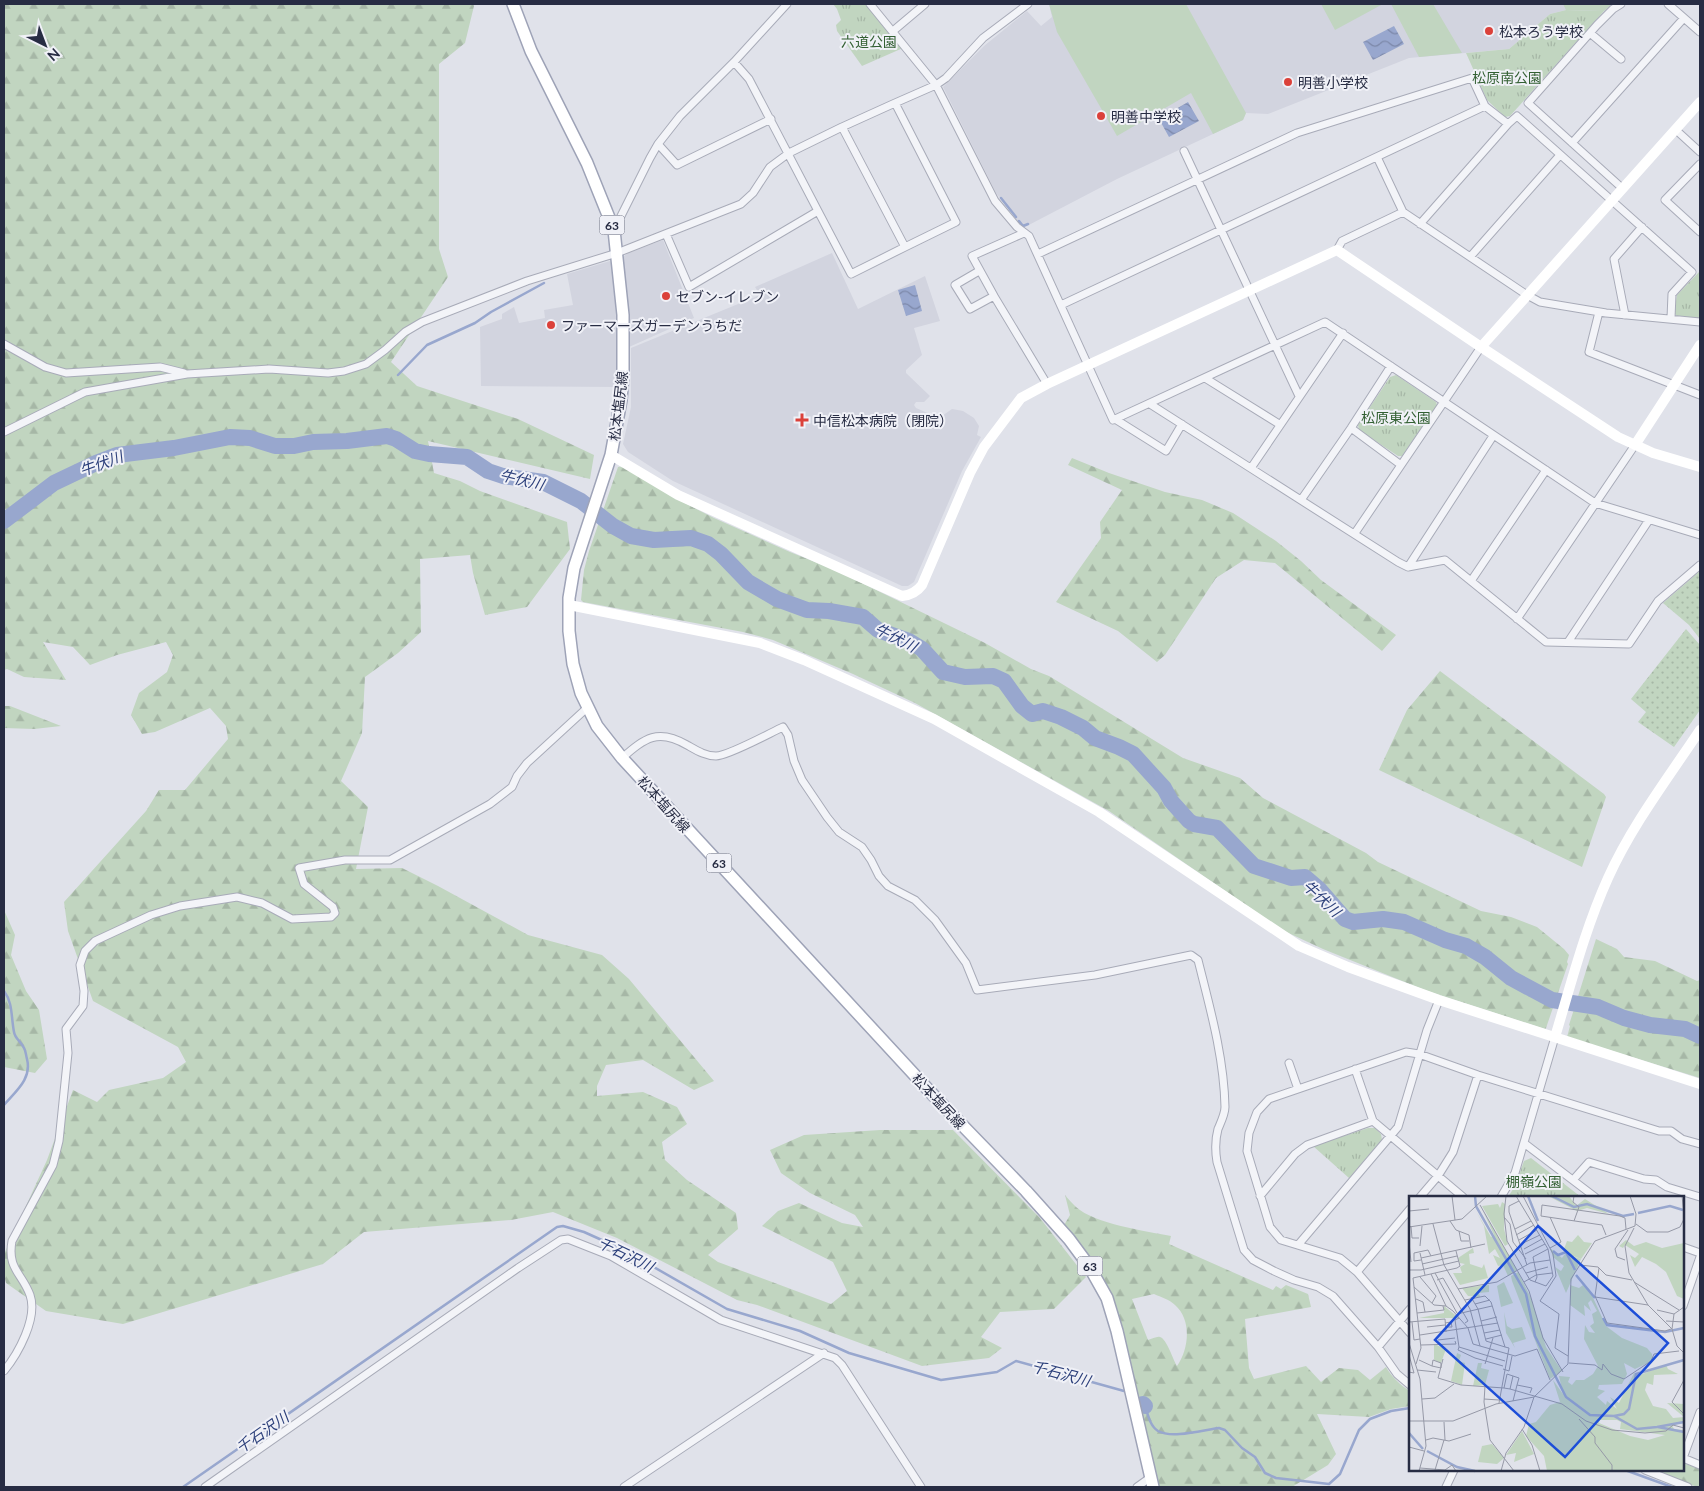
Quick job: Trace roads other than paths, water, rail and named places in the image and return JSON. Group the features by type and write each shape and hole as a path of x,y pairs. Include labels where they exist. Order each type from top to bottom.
{"main road":[{"name":"松本塩尻線","path":"513,4 531,51 587,163 614,230 617,252 622,315 623,376 618,422 609,460 574,568 569,601 569,631 573,664 588,707 597,726 622,758 934,1096 1026,1191 1069,1239 1089,1266 1107,1298 1117,1331 1152,1482"}],"street":[{"path":"614,230 658,144 680,116 734,62 787,4"},
{"path":"870,4 936,85 995,201 1029,236 1113,420 1115,419 1166,451 1182,424"},
{"path":"893,31 925,4"},
{"path":"4,432 85,392 187,374 269,369 328,373 344,371 366,364 405,332 422,322 526,281 617,252 741,204 753,193 770,167 789,153 936,85 946,78 984,38 1028,4"},
{"path":"1621,4 1613,9 1590,33 1528,103 1622,188"},
{"path":"1668,4 1700,32"},
{"path":"1572,143 1684,18"},
{"path":"1590,33 1621,59"},
{"path":"734,62 750,79 851,274 956,222 895,103"},
{"path":"1038,254 1296,134 1471,75 1485,106 1508,124"},
{"path":"1355,533 1481,347 1700,102"},
{"path":"1061,305 1485,106"},
{"path":"1420,224 1516,116 1692,272 1672,294 1670,318"},
{"path":"658,144 677,165 771,119"},
{"path":"842,127 905,247"},
{"path":"1676,130 1700,152"},
{"path":"1184,151 1299,396"},
{"path":"1470,257 1560,155"},
{"path":"1377,157 1403,212 1540,302 1599,312 1700,322"},
{"path":"1700,164 1666,200 1700,232"},
{"path":"666,234 689,288 818,211"},
{"path":"609,460 678,495 902,596 909,595 918,590 922,584 970,473 984,446 1022,398 1047,384 1337,250 1342,241 1403,212"},
{"path":"1625,315 1614,258 1642,227"},
{"path":"1024,233 972,256 979,271 1047,384"},
{"path":"1337,250 1618,437 1653,453 1700,467"},
{"path":"979,271 955,285 970,309 994,296"},
{"path":"1599,312 1589,352 1700,395"},
{"path":"1115,419 1325,322 1594,503 1700,535"},
{"path":"1251,468 1279,424 1343,334"},
{"path":"4,344 45,368 66,373 160,367 187,374"},
{"path":"1517,618 1635,445 1700,345"},
{"path":"1302,500 1391,366"},
{"path":"1205,378 1279,424"},
{"path":"1150,404 1408,567 1445,560 1546,642 1606,645 1629,644 1658,601 1700,566"},
{"path":"1351,428 1401,464"},
{"path":"1408,567 1493,436"},
{"path":"1471,581 1546,470"},
{"path":"1568,642 1649,520"},
{"path":"569,601 760,643 804,660 934,719 1100,812 1299,946 1348,967 1439,1000 1556,1035 1700,1084"},
{"path":"4,1371 10,1364 30,1325 33,1309 30,1295 12,1262 10,1252 12,1241 53,1165 59,1141 68,1053 66,1029 83,1006 84,991 80,965 85,951 95,941 151,915 180,906 208,901 237,897 262,903 292,919 331,917 335,913 333,907 304,884 299,868 338,861 390,860 490,804 512,787 517,776 527,763 588,707"},
{"path":"622,758 640,742 652,737 669,737 682,742 700,753 717,756 783,727 788,735 794,761 802,780 827,817 840,832 862,847 871,860 878,876 888,886 915,900 935,920 966,963 977,990 1094,975 1192,955 1198,960 1215,1026 1224,1095 1225,1110 1216,1138 1217,1162 1244,1250 1253,1260 1274,1271 1294,1280 1318,1287 1333,1296 1378,1347 1397,1374 1409,1384"},
{"path":"1502,1196 1515,1173 1579,958 1602,892 1618,857 1636,825 1700,730"},
{"path":"1298,1245 1398,1127 1419,1054 1439,1000"},
{"path":"1409,1332 1357,1272 1340,1258 1281,1240 1270,1227 1247,1151 1249,1134 1258,1112 1269,1099 1406,1052 1419,1054 1659,1131 1670,1131 1682,1139 1700,1144"},
{"path":"1289,1063 1298,1089"},
{"path":"1355,1069 1373,1121 1462,1196"},
{"path":"1421,1196 1438,1176 1453,1152 1478,1074"},
{"path":"1260,1196 1294,1154 1307,1145 1373,1121"},
{"path":"1524,1143 1594,1196"},
{"path":"1573,1180 1589,1162 1644,1179 1656,1180 1667,1187 1700,1197"},
{"path":"1357,1272 1409,1210"},
{"path":"205,1487 518,1268 561,1240 568,1240 611,1256 721,1320 835,1358 842,1365 921,1487"},
{"path":"1684,1247 1700,1253"},
{"path":"1684,1303 1700,1257"},
{"path":"1378,1347 1409,1310"},
{"path":"624,1487 824,1353"},
{"path":"1684,1455 1700,1412"},
{"path":"1684,1458 1700,1465"},
{"path":"1446,1487 1454,1471"},
{"path":"1648,1471 1688,1487"},
{"path":"1137,1487 1152,1482"}],"water":[{"path":"1394,26 1404,44 1373,60 1363,42"},
{"path":"1188,102 1199,121 1169,137 1159,119"},
{"path":"915,285 922,311 906,316 898,290"}],"waterway":[{"path":"1001,198 1016,217"},
{"path":"1019,221 1023,226 1028,224"},
{"path":"398,375 427,345 475,323 544,283"},
{"name":"牛伏川","path":"4,521 54,483 117,455 174,448 230,437 250,438 275,446 294,446 313,442 347,441 387,436 396,439 415,451 467,457 488,471 503,476 543,482 581,501 613,526 631,536 654,540 691,538 708,544 721,554 748,582 777,599 807,610 829,611 863,617 878,630 909,641 922,649 943,672 965,677 993,676 1004,681 1022,706 1032,714 1043,711 1061,717 1083,728 1095,738 1133,754 1164,788 1171,801 1189,821 1194,824 1217,828 1254,866 1291,878 1305,877 1319,889 1345,919 1353,922 1383,919 1404,922 1445,940 1466,946 1485,957 1511,978 1552,1000 1598,1007 1624,1018 1650,1025 1685,1029 1700,1036"},
{"path":"4,991 10,1005 15,1034 25,1049 28,1066 22,1084 4,1105"},
{"name":"千石沢川","path":"183,1487 557,1227 563,1226 584,1232 624,1250 727,1309 800,1331 849,1353 941,1380 997,1372 1016,1361 1124,1391"},
{"name":"千石沢川","path":"1145,1406 1151,1423 1158,1431 1179,1434 1219,1428 1225,1430 1242,1448 1255,1457 1265,1473 1276,1478 1329,1484 1340,1474 1359,1430 1370,1419 1391,1411 1409,1408"},
{"name":"千石沢川","path":"1628,1471 1672,1487"}],"place":[{"name":"松本ろう学校","path":"1489,31"},
{"name":"明善小学校","path":"1288,82"},
{"name":"明善中学校","path":"1101,116"},
{"name":"セブン-イレブン","path":"666,296"},
{"name":"ファーマーズガーデンうちだ","path":"551,325"},
{"name":"中信松本病院（閉院）","path":"802,420"}],"park label":[{"name":"六道公園","path":"869,41"},
{"name":"松原南公園","path":"1507,77"},
{"name":"松原東公園","path":"1396,417"},
{"name":"棚嶺公園","path":"1534,1181"}]}
